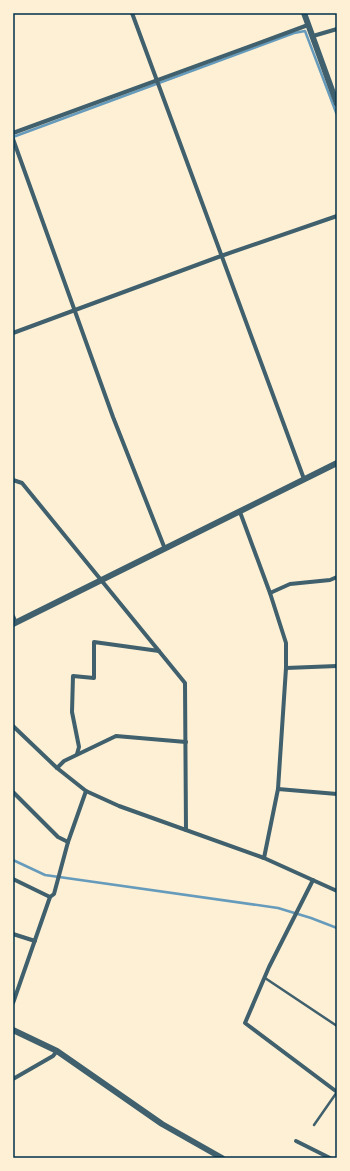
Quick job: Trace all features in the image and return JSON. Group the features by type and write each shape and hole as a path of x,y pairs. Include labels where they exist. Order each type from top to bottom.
{"street":[{"path":"132,13 304,479"},
{"path":"304,13 337,104"},
{"path":"13,133 308,25"},
{"path":"313,36 337,29"},
{"path":"13,139 113,417 165,549"},
{"path":"13,333 221,256 337,216"},
{"path":"13,616 14,623 337,463"},
{"path":"13,480 22,483 185,683 186,830"},
{"path":"240,512 270,593 286,642 286,668 278,789 264,858"},
{"path":"270,593 290,584 330,580 337,577"},
{"path":"77,754 79,747 72,712 73,676 94,678 94,642 159,651"},
{"path":"286,668 337,666"},
{"path":"13,726 57,768 86,791 119,806 264,858 337,891"},
{"path":"57,768 64,761 116,736 186,742"},
{"path":"278,789 337,794"},
{"path":"13,1003 50,897 54,894 68,842 86,791"},
{"path":"13,792 58,837 68,842"},
{"path":"13,879 50,897"},
{"path":"313,880 265,978 245,1023 337,1092"},
{"path":"13,934 35,941"},
{"path":"13,1030 57,1051 162,1124 222,1158"},
{"path":"13,1079 53,1056 57,1051"},
{"path":"296,1141 330,1158"}],"lane":[{"path":"265,978 337,1026"},
{"path":"314,1125 337,1092"}],"waterway":[{"path":"13,137 294,33 305,31 337,115"},
{"path":"13,860 45,875 278,908 337,928"}]}
